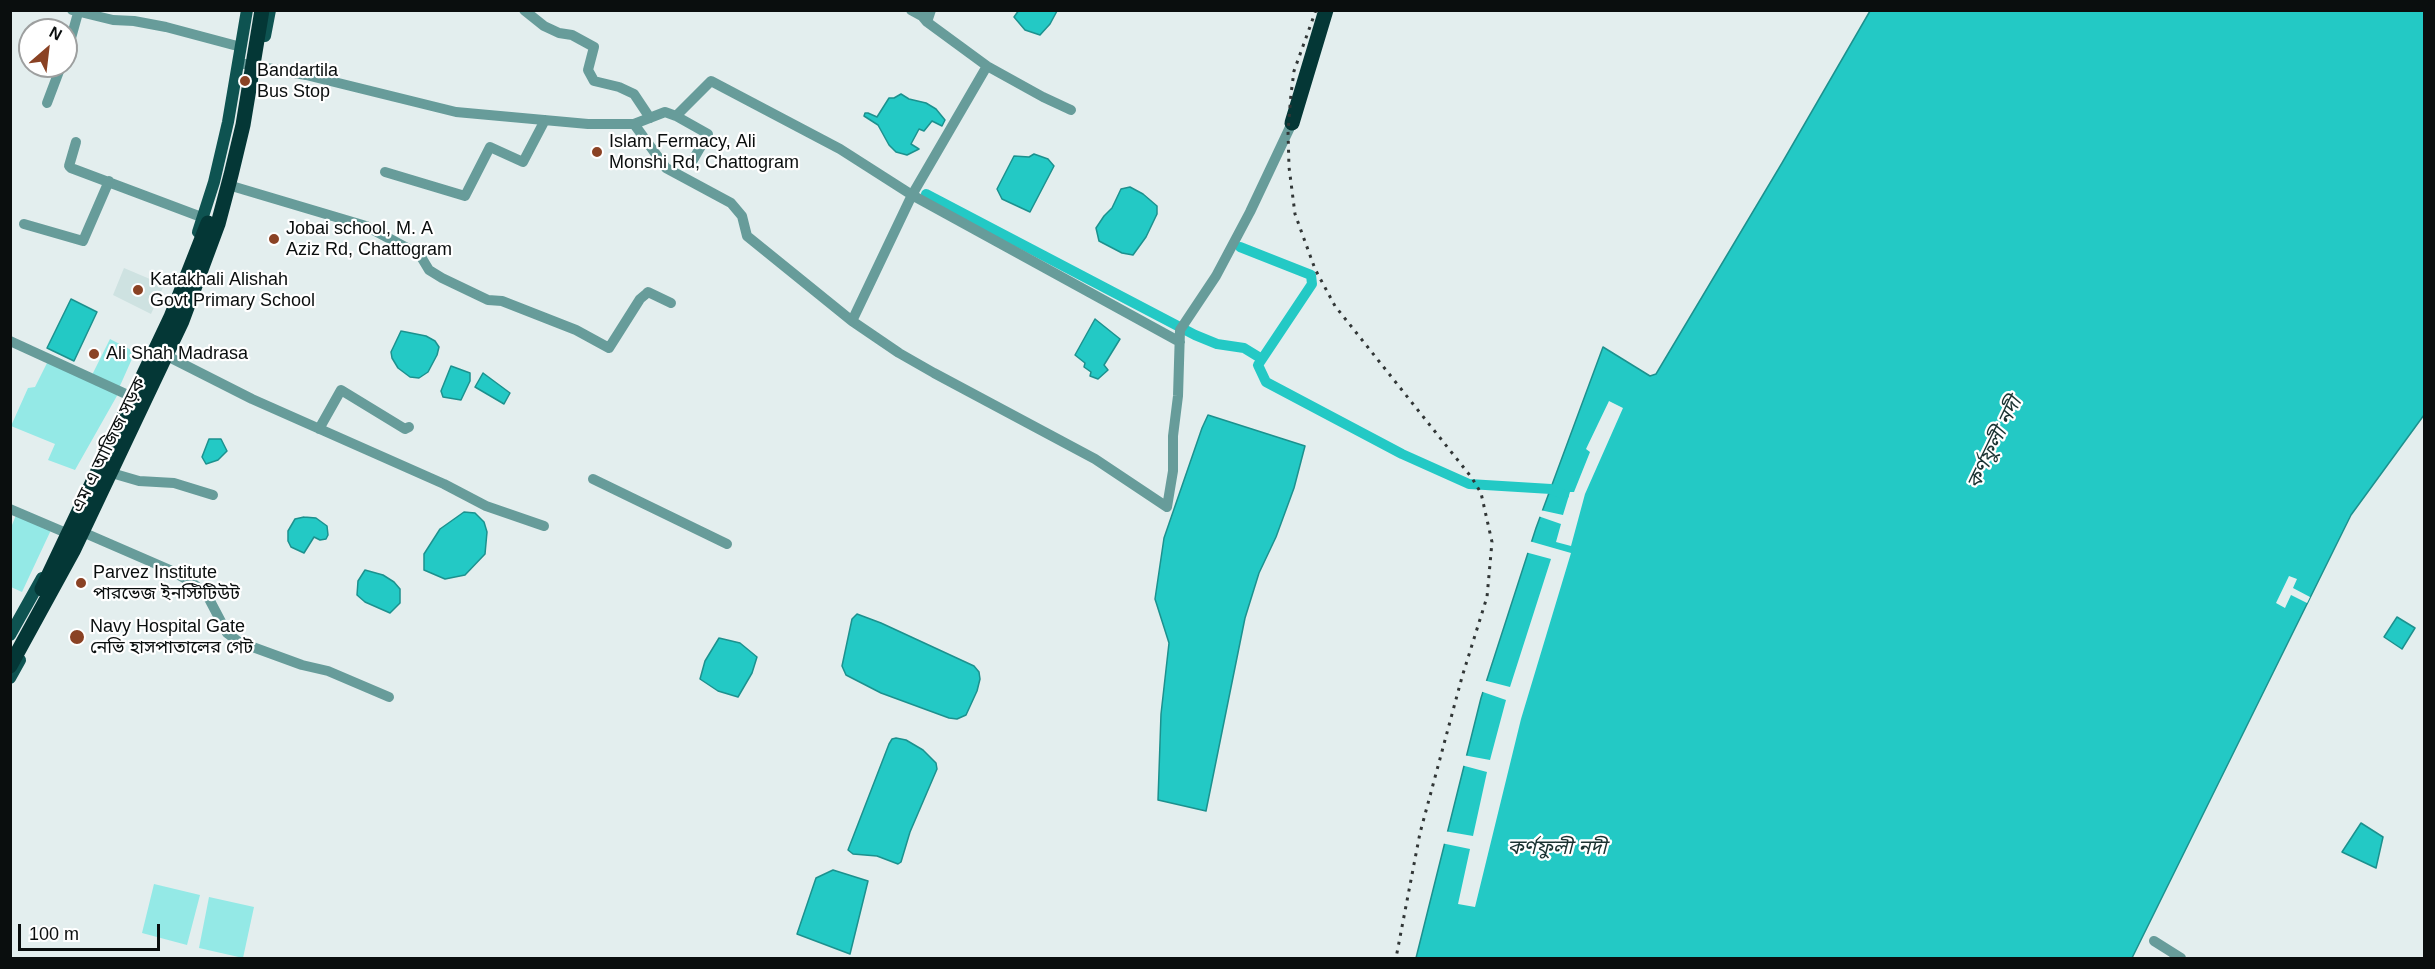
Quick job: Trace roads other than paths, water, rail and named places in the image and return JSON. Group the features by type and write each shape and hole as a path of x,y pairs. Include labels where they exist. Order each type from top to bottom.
{"highway":[{"path":"10,647 35,604 171,317 208,222 234,122 252,10"},
{"path":"10,666 73,551 186,311 218,224 231,175 243,125 262,10"},
{"path":"1292,123 1326,10"}],"main road":[{"name":"এম এ আজিজ সড়ক","path":"12,630 30,602 166,314 204,218 228,122 247,10"},
{"name":"এম এ আজিজ সড়ক","path":"10,678 87,534 187,324 224,226 260,66 270,10"}],"street":[{"path":"524,10 544,26 594,47 588,70 594,81 619,87 634,94 650,118"},
{"path":"911,10 987,66 1043,98 1071,110"},
{"path":"927,22 931,10"},
{"path":"75,12 166,27 241,47"},
{"path":"239,63 306,75 456,112 545,120 634,124 665,112 708,134 693,160"},
{"path":"852,321 912,195 987,66"},
{"path":"47,103 57,78"},
{"path":"676,116 711,81 840,149 912,195 1181,332"},
{"path":"385,172 465,196 490,147 524,162 545,120"},
{"path":"634,124 666,168 730,203 742,216 747,236 852,321 934,373 1095,459 1167,507 1173,471 1173,436 1181,332 1250,212 1292,123"},
{"path":"76,142 70,167 204,218"},
{"path":"24,224 84,241 109,181"},
{"path":"234,187 366,226 420,255 429,270 442,278 488,300 501,300 576,330 609,348 640,298 648,292 671,303"},
{"path":"10,341 128,395"},
{"path":"171,358 252,399 444,484 486,506 544,526"},
{"path":"319,429 341,390 405,429 409,427"},
{"path":"115,474 139,481 174,483 213,495"},
{"path":"592,479 727,543"},
{"path":"10,509 64,532"},
{"path":"87,534 170,570 191,582 207,595 227,633 239,642 302,665 328,671 389,697"},
{"path":"2154,941 2181,958"}],"water":[{"path":"1019,10 1057,11 1050,24 1040,35 1025,30 1014,17"},
{"name":"কর্ণফুলী নদী","path":"1870,11 2424,11 2424,415 2351,515 2132,958 1416,958 1481,698 1536,528 1603,347 1650,376 1656,374"},
{"path":"901,94 909,99 926,103 936,109 945,120 942,126 932,121 924,131 919,129 911,144 919,149 907,155 896,152 889,145 878,125 864,116 868,113 877,117 889,98"},
{"path":"1034,154 1048,159 1054,166 1030,212 1002,199 997,189 1014,156 1029,157"},
{"path":"1130,187 1157,206 1157,214 1146,237 1133,255 1122,253 1099,241 1096,228 1112,208 1121,189"},
{"path":"71,299 97,312 74,361 47,348"},
{"path":"1095,319 1120,339 1104,365 1108,370 1098,379 1090,376 1091,372 1084,367 1085,363 1075,355"},
{"path":"401,331 426,336 435,341 439,347 428,372 419,378 410,377 398,368 392,358 391,352"},
{"path":"451,366 470,373 470,381 461,400 443,397 441,391"},
{"path":"483,373 510,393 504,404 475,387"},
{"path":"1208,415 1305,446 1294,488 1276,537 1259,573 1245,618 1206,811 1158,800 1161,714 1169,643 1155,599 1164,538"},
{"path":"209,439 221,439 227,451 218,460 206,464 202,457"},
{"path":"464,512 475,513 484,522 487,532 485,554 465,575 445,579 424,570 424,554 440,529"},
{"path":"316,518 327,526 328,535 326,539 320,540 314,537 304,553 291,547 288,541 288,531 295,519"},
{"path":"365,570 383,575 400,589 400,603 390,613 365,602 357,595 358,581"},
{"path":"857,614 974,666 979,672 980,679 966,715 957,719 949,718 881,693 846,675 842,666 852,619"},
{"path":"2397,617 2415,628 2402,649 2384,637"},
{"path":"719,638 740,643 757,657 752,673 738,697 718,691 700,679 705,661"},
{"path":"892,739 906,740 923,750 936,763 937,769 910,832 901,862 898,864 877,856 853,854 848,850 889,744"},
{"path":"2361,823 2383,837 2376,868 2342,852"},
{"path":"833,870 868,881 850,954 797,934 816,878"}],"waterway":[{"path":"926,194 1195,335 1217,344 1244,348 1262,359"},
{"path":"1240,247 1311,275 1312,284 1258,365 1266,382 1402,454 1469,484 1551,489 1564,495"}],"railway":[{"path":"1316,10 1294,71 1291,94 1288,131 1289,167 1295,214 1315,269 1335,306 1472,478 1481,493 1492,542 1487,597 1462,677 1420,833 1396,958"}],"place":[{"name":"Bandartila Bus Stop","path":"245,81"},
{"name":"Islam Fermacy, Ali Monshi Rd, Chattogram","path":"597,152"},
{"name":"Jobai school, M. A Aziz Rd, Chattogram","path":"274,239"},
{"name":"Katakhali Alishah Govt Primary School","path":"138,290"},
{"name":"Ali Shah Madrasa","path":"94,354"},
{"name":"Parvez Institute পারভেজ ইনস্টিটিউট","path":"81,583"},
{"name":"Navy Hospital Gate নেভি হাসপাতালের গেট","path":"77,637"}]}
